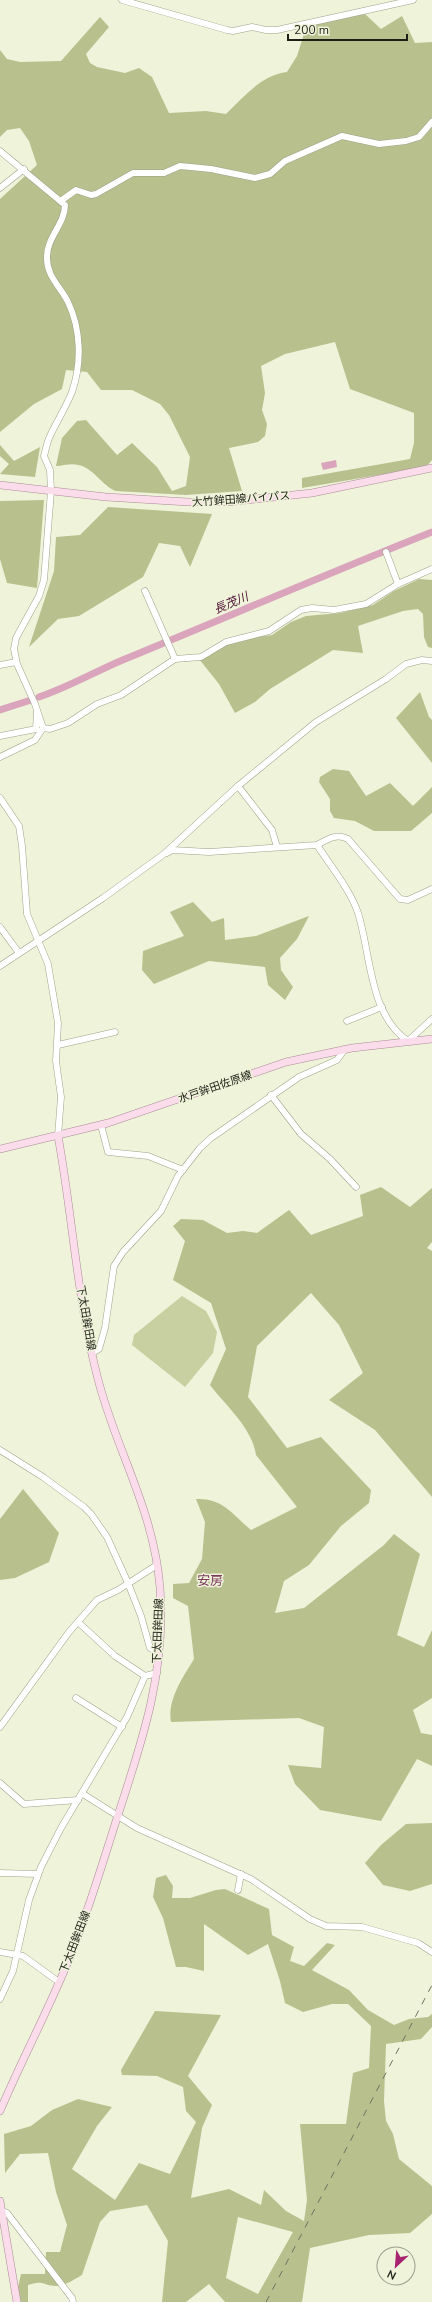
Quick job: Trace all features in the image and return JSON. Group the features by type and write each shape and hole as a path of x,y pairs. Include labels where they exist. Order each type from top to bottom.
{"main road":[{"name":"大竹鉾田線バイパス","path":"0,485 51,491 188,502 227,502 320,492 432,468"},
{"name":"水戸鉾田佐原線","path":"0,1150 101,1125 286,1062 345,1049 432,1039"},
{"name":"下太田鉾田線","path":"0,2111 59,1982 82,1924 144,1737 157,1673 160,1590 157,1565 146,1511 116,1436 92,1353 58,1136"},
{"path":"0,2201 2,2211 2,2232 17,2302"}],"street":[{"path":"122,0 199,24 233,31 252,27 270,31 413,0"},
{"path":"62,200 76,190 91,195 96,194 133,173 164,172 180,166 211,169 255,178 270,174 285,161 342,136 379,144 406,141 419,137 432,122"},
{"path":"0,151 62,200 65,205 64,215 46,255 49,272 68,303 76,325 78,358 72,391 50,437 44,456 50,470 51,491 44,580 39,596 16,638 14,649 16,662 37,710 43,728"},
{"path":"0,188 24,169"},
{"path":"386,552 398,584"},
{"path":"43,728 50,729 68,723 97,704 121,695 175,659 201,657 226,642 269,630 301,610 312,608 334,610 366,604 398,584 432,569"},
{"path":"145,591 175,659"},
{"path":"0,966 103,898 164,854 238,786 302,732 386,679 406,664 418,660 432,661"},
{"path":"0,664 16,662"},
{"path":"0,736 36,729 37,710"},
{"path":"0,757 35,740 43,728"},
{"path":"238,786 272,830 277,847"},
{"path":"0,798 19,826 27,914 48,964 58,1023 58,1046 56,1061 61,1093 58,1136"},
{"path":"164,854 172,850 209,852 317,845 332,837 342,836 348,839 400,899 408,900 432,889"},
{"path":"317,845 358,912 375,988 382,1008 392,1026 408,1042 432,1019"},
{"path":"0,927 19,953"},
{"path":"347,1021 382,1008"},
{"path":"58,1046 114,1032"},
{"path":"92,1353 99,1349 105,1328 114,1266 123,1252 161,1211 173,1184 183,1170 211,1138 271,1095 309,1071 334,1062 345,1049"},
{"path":"271,1095 301,1134 356,1187"},
{"path":"101,1125 108,1152 148,1156 183,1170"},
{"path":"0,1450 84,1507 107,1537 141,1616 150,1648 158,1652"},
{"path":"0,1727 69,1632 79,1623 97,1600 157,1565"},
{"path":"79,1623 115,1656 145,1676 157,1673"},
{"path":"0,1999 13,1971 28,1900 49,1849 122,1726 145,1676"},
{"path":"76,1698 122,1726"},
{"path":"0,1783 24,1804 78,1800"},
{"path":"83,1794 137,1828 241,1874 267,1889 277,1899 310,1919 326,1926 362,1927 418,1943 432,1952"},
{"path":"0,1873 38,1874"},
{"path":"238,1890 241,1874"},
{"path":"0,1952 18,1953 59,1982"},
{"path":"2,2211 7,2213 46,2261 72,2298 73,2302"}],"green space":[{"path":"365,14 381,29 402,16 415,43 432,42 432,460 426,467 302,488 302,478 410,459 414,443 414,413 350,389 335,342 285,354 261,366 265,393 262,410 267,424 265,436 258,442 229,448 242,491 186,495 116,491 111,489 83,466 73,464 56,466 62,438 77,421 86,420 117,455 132,443 157,467 172,491 186,486 190,457 169,415 160,404 132,390 101,390 87,372 66,370 62,389 34,404 0,432 0,199 37,165 29,141 20,128 7,130 0,137 0,50 7,59 20,62 61,61 100,17 109,27 86,54 90,63 97,67 125,73 139,68 152,77 169,113 206,111 226,114 246,94 261,82 269,77 287,72 297,56 304,34 318,24"},
{"path":"0,445 14,461 40,447 35,477 0,474 9,464 0,456"},
{"path":"44,500 37,588 7,583 0,559 0,501"},
{"path":"108,507 212,514 190,567 180,546 159,543 143,577 79,616 58,619 29,647 54,571 56,537 80,535"},
{"path":"419,579 432,580 432,648 428,647 424,637 423,614 418,609 403,611 358,626 363,653 333,650 270,689 255,702 235,713 219,684 199,659 211,655 216,649 247,638 272,635 291,622 306,616 340,613 373,605 394,591"},
{"path":"420,692 429,717 432,720 432,763 396,718"},
{"path":"333,769 349,771 366,796 390,783 413,806 432,787 432,813 411,831 374,831 355,821 334,818 330,811 330,799 319,782 320,777"},
{"path":"193,902 212,922 224,918 225,940 256,936 309,916 297,939 280,958 281,970 293,987 285,1000 268,985 265,967 209,961 154,984 142,970 143,951 184,936 170,912"},
{"path":"381,1187 410,1207 432,1188 432,1242 427,1248 432,1251 432,1497 375,1430 329,1400 363,1373 339,1325 311,1293 257,1346 248,1397 287,1448 321,1437 371,1490 369,1503 341,1526 309,1565 284,1581 275,1613 304,1608 384,1545 394,1534 420,1554 397,1635 424,1647 432,1630 432,1698 413,1710 421,1733 432,1735 432,1766 417,1759 381,1821 320,1810 295,1784 288,1765 321,1768 324,1727 299,1718 171,1722 170,1714 171,1705 177,1689 194,1659 188,1606 173,1598 173,1584 189,1583 202,1559 205,1522 196,1499 205,1499 220,1504 251,1530 297,1507 256,1455 254,1445 238,1418 210,1385 226,1349 211,1303 173,1280 185,1241 173,1226 181,1219 203,1220 227,1233 243,1231 257,1233 289,1210 311,1235 363,1216 360,1195"},
{"path":"182,1296 206,1311 217,1332 213,1353 185,1387 132,1345 134,1335"},
{"path":"23,1489 59,1533 49,1562 15,1578 0,1580 0,1519"},
{"path":"432,1823 432,1884 410,1891 383,1885 365,1863 381,1845 406,1824"},
{"path":"166,1875 173,1886 172,1898 190,1898 216,1890 225,1889 269,1909 272,1935 294,1947 290,1961 304,1966 327,1943 335,1945 312,1970 349,1990 368,2010 394,2025 409,2019 428,2017 432,2014 432,2027 421,2039 386,2044 384,2101 386,2121 393,2134 399,2159 432,2186 432,2214 410,2233 369,2235 310,2248 302,2302 225,2302 209,2284 186,2302 162,2302 168,2241 147,2205 110,2211 100,2222 82,2275 59,2286 40,2283 28,2285 28,2302 21,2302 18,2287 21,2274 45,2274 46,2252 60,2252 67,2225 56,2192 48,2153 20,2154 5,2173 4,2134 31,2126 52,2110 78,2099 112,2107 97,2126 72,2169 115,2200 139,2163 170,2174 196,2122 186,2111 183,2087 157,2076 122,2075 121,2070 155,2011 221,2015 188,2076 212,2105 202,2128 191,2198 229,2189 261,2205 264,2190 286,2211 304,2221 307,2200 300,2124 346,2124 353,2073 369,2068 371,2026 348,2004 332,2004 303,2012 285,2003 280,1981 268,1944 248,1955 204,1924 204,1971 186,1967 176,1967 163,1918 153,1897 156,1878","holes":["238,2217 293,2232 258,2294 226,2278"]}],"shaded area":[{"path":"336,460 337,467 323,470 321,463"}],"waterway":[{"name":"長茂川","path":"39,697 61,689 125,659 432,532"},
{"name":"長茂川","path":"0,710 31,700"}],"railway":[{"path":"266,2302 432,1985"}],"district":[{"name":"安房","path":"210,1581"}]}
